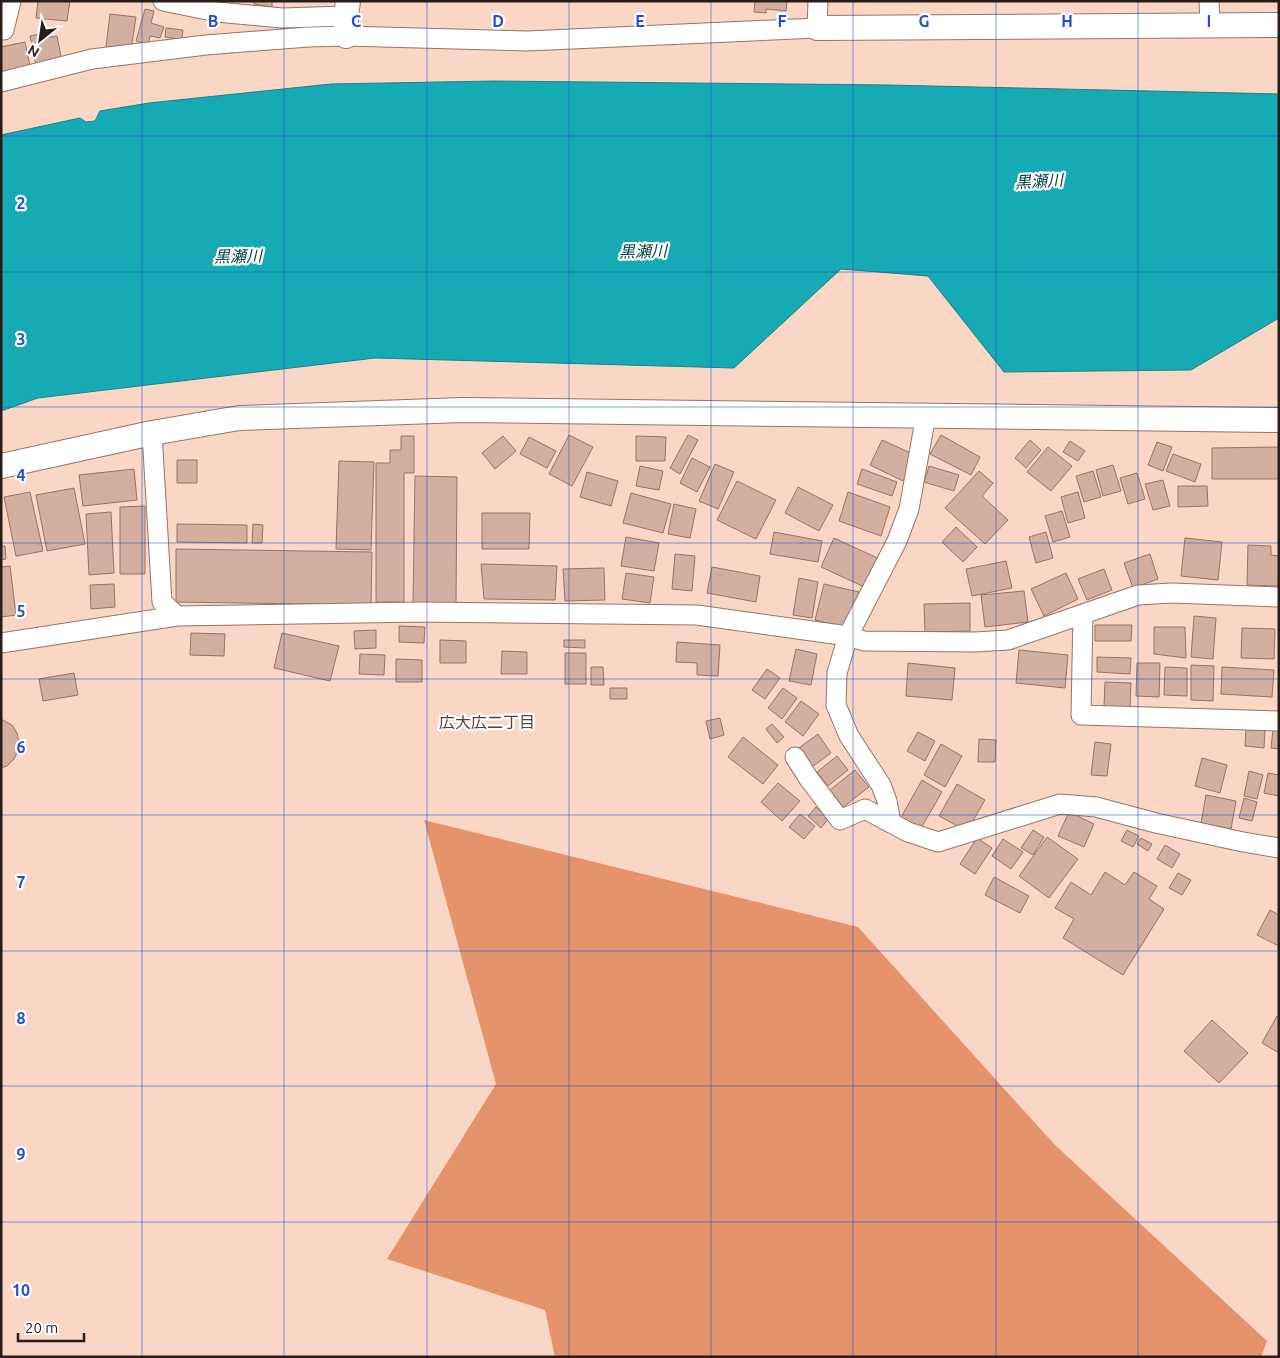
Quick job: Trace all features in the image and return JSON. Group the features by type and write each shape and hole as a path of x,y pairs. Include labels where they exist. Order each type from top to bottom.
{"street":[{"path":"1,30 4,30 11,1"},
{"path":"163,1 217,12 282,18 347,18 527,41 817,28 1279,25"},
{"path":"817,28 818,1"},
{"path":"1209,1 1210,24"},
{"path":"1,82 92,60 206,45 308,37 347,18"},
{"path":"1,466 152,433 239,418 444,410 1279,420"},
{"path":"891,823 887,801 881,785 849,736 836,704 837,673 848,636 897,541 909,509 926,415"},
{"path":"152,433 162,602 177,616"},
{"path":"1,643 177,616 421,612 697,615 848,636 864,641 976,642 1008,640 1138,595 1172,593 1279,597"},
{"path":"1083,614 1081,715 1279,721"},
{"path":"796,758 809,779 840,820 865,808 908,832 938,842 1060,804 1096,807 1165,825 1279,848"}],"shaded area":[{"path":"424,820 858,927 1054,1144 1267,1341 1261,1357 555,1357 545,1310 387,1259 496,1084"}],"water":[{"name":"黒瀬川","path":"494,81 889,85 1279,94 1279,318 1191,370 1004,372 928,276 841,269 734,368 375,358 38,398 1,411 1,135 80,118 86,122 95,121 100,111 149,103 331,84"}],"building":[{"path":"38,1 70,1 67,21 36,18"},
{"path":"254,1 272,1 272,7 254,4"},
{"path":"755,1 787,1 786,11 766,9 766,13 754,12"},
{"path":"145,9 154,11 151,23 164,27 160,38 150,36 148,44 136,41"},
{"path":"110,14 136,17 131,50 106,47"},
{"path":"166,28 183,30 182,40 165,37"},
{"path":"44,33 45,38 57,36 62,61 36,66 30,36"},
{"path":"25,42 30,66 1,72 1,47"},
{"path":"569,435 593,447 572,486 549,474"},
{"path":"688,435 698,440 680,474 670,468"},
{"path":"941,435 980,457 971,475 930,454"},
{"path":"401,436 414,436 414,473 404,473 404,602 376,602 376,463 390,463 390,450 401,450"},
{"path":"503,436 516,451 495,469 482,453"},
{"path":"636,436 666,437 665,461 636,461"},
{"path":"529,437 556,451 547,468 520,454"},
{"path":"882,440 915,455 903,481 870,465"},
{"path":"1030,440 1041,450 1026,468 1015,458"},
{"path":"1070,441 1085,451 1078,461 1063,452"},
{"path":"1157,442 1172,447 1163,471 1148,465"},
{"path":"1048,447 1072,466 1051,491 1027,472"},
{"path":"1279,447 1279,479 1212,479 1212,448"},
{"path":"1173,454 1201,464 1195,482 1166,471"},
{"path":"692,458 710,467 697,492 680,483"},
{"path":"177,460 197,460 197,483 177,483"},
{"path":"339,461 374,462 371,550 336,549"},
{"path":"715,464 734,472 718,509 699,501"},
{"path":"1113,465 1121,491 1103,496 1096,470"},
{"path":"640,466 663,471 659,490 636,486"},
{"path":"929,466 959,475 954,491 924,482"},
{"path":"134,469 137,500 83,506 79,475"},
{"path":"862,469 897,482 892,496 857,484"},
{"path":"979,471 993,483 982,496 1008,520 985,544 945,508"},
{"path":"1093,471 1101,497 1084,502 1076,476"},
{"path":"587,472 618,481 611,506 580,497"},
{"path":"1137,473 1145,499 1128,504 1120,478"},
{"path":"415,476 457,477 456,604 413,603"},
{"path":"1163,480 1170,506 1153,510 1145,484"},
{"path":"737,481 776,500 756,539 717,520"},
{"path":"1178,486 1207,486 1208,506 1178,507"},
{"path":"798,487 833,505 819,531 785,513"},
{"path":"74,488 85,544 47,551 36,495"},
{"path":"30,492 43,551 16,556 4,497"},
{"path":"848,492 890,507 881,536 839,521"},
{"path":"1078,492 1085,518 1068,523 1061,497"},
{"path":"631,493 671,504 663,533 623,523"},
{"path":"674,504 696,509 690,538 668,534"},
{"path":"145,506 145,574 120,574 120,507"},
{"path":"1062,511 1070,537 1053,542 1045,516"},
{"path":"111,512 114,573 89,575 86,514"},
{"path":"482,513 530,513 529,549 482,549"},
{"path":"177,524 247,525 247,543 177,542"},
{"path":"253,524 263,525 262,543 252,543"},
{"path":"956,527 977,547 963,562 942,542"},
{"path":"774,532 822,541 818,562 770,554"},
{"path":"1046,532 1053,558 1036,563 1029,537"},
{"path":"626,537 659,543 654,571 621,566"},
{"path":"834,538 884,561 871,590 821,567"},
{"path":"1185,538 1222,542 1218,580 1181,576"},
{"path":"1248,545 1271,546 1271,555 1279,556 1278,586 1247,585"},
{"path":"1,546 5,546 6,559 1,560"},
{"path":"176,549 372,552 371,605 176,602"},
{"path":"675,554 695,556 692,591 672,589"},
{"path":"1150,554 1158,579 1133,588 1124,563"},
{"path":"1006,561 1012,588 972,596 966,569"},
{"path":"481,564 557,566 555,600 484,599"},
{"path":"10,566 16,615 1,617 1,567"},
{"path":"712,567 760,576 756,602 707,593"},
{"path":"604,568 605,600 565,601 563,569"},
{"path":"1104,569 1112,590 1087,600 1078,579"},
{"path":"626,573 654,577 650,603 622,599"},
{"path":"1066,573 1078,599 1044,616 1031,589"},
{"path":"799,578 818,582 812,618 793,615"},
{"path":"114,584 115,607 91,609 90,585"},
{"path":"824,584 859,592 850,629 815,620"},
{"path":"1024,591 1028,622 985,627 981,595"},
{"path":"970,603 970,631 925,632 924,604"},
{"path":"1194,616 1216,618 1213,659 1191,657"},
{"path":"1095,625 1132,625 1131,641 1095,641"},
{"path":"399,626 425,627 424,643 399,642"},
{"path":"1154,627 1185,627 1186,658 1154,654"},
{"path":"1242,628 1275,629 1274,659 1241,658"},
{"path":"376,630 376,648 355,649 354,631"},
{"path":"191,633 225,634 224,656 190,655"},
{"path":"282,633 339,646 330,681 274,668"},
{"path":"440,640 466,641 466,663 440,663"},
{"path":"564,640 585,640 585,648 564,647"},
{"path":"677,642 720,645 718,676 697,675 697,663 676,662"},
{"path":"796,649 817,654 811,685 789,681"},
{"path":"1019,650 1068,655 1065,688 1016,683"},
{"path":"502,651 527,652 527,674 501,674"},
{"path":"565,653 586,653 586,684 565,684"},
{"path":"360,654 385,655 384,675 359,674"},
{"path":"1097,657 1131,658 1130,674 1097,672"},
{"path":"396,659 422,660 422,682 396,682"},
{"path":"908,663 955,668 952,700 906,696"},
{"path":"1137,663 1160,663 1159,697 1136,696"},
{"path":"1191,665 1214,666 1213,701 1191,700"},
{"path":"591,667 603,667 604,685 591,685"},
{"path":"1165,667 1187,668 1187,696 1164,695"},
{"path":"1222,667 1274,670 1272,697 1221,694"},
{"path":"767,669 780,678 765,699 752,690"},
{"path":"74,673 78,695 43,701 39,679"},
{"path":"1105,682 1131,683 1130,708 1104,707"},
{"path":"610,688 627,688 627,699 610,699"},
{"path":"783,688 797,698 782,719 768,708"},
{"path":"801,701 819,714 803,736 785,722"},
{"path":"720,718 724,735 710,739 706,721"},
{"path":"1,719 12,725 17,733 19,742 18,751 14,759 7,766 1,768"},
{"path":"772,724 784,737 777,743 766,729"},
{"path":"1246,729 1265,730 1264,748 1245,746"},
{"path":"1273,729 1279,730 1279,749 1271,748"},
{"path":"918,732 935,741 925,761 907,751"},
{"path":"818,734 831,753 809,769 796,750"},
{"path":"743,737 778,765 763,784 728,757"},
{"path":"979,739 996,740 995,762 978,762"},
{"path":"1095,742 1111,744 1107,776 1091,775"},
{"path":"941,744 962,756 945,787 924,775"},
{"path":"837,756 848,770 828,786 817,772"},
{"path":"1202,758 1227,765 1220,793 1195,786"},
{"path":"855,770 869,787 843,807 830,790"},
{"path":"1249,771 1263,775 1257,799 1244,796"},
{"path":"1268,773 1279,775 1279,796 1264,793"},
{"path":"922,780 942,792 920,830 900,819"},
{"path":"778,783 800,801 782,821 761,802"},
{"path":"957,784 985,800 967,831 939,816"},
{"path":"1206,795 1236,801 1231,829 1201,823"},
{"path":"1244,798 1257,802 1252,821 1239,818"},
{"path":"816,807 829,818 821,828 808,816"},
{"path":"1069,812 1094,824 1084,847 1058,836"},
{"path":"800,814 815,826 804,839 789,827"},
{"path":"1033,830 1044,837 1033,855 1021,848"},
{"path":"1127,830 1139,836 1133,847 1121,841"},
{"path":"1047,837 1078,859 1049,898 1019,876"},
{"path":"977,838 992,848 975,874 960,864"},
{"path":"1141,838 1152,844 1148,851 1137,844"},
{"path":"1003,839 1023,852 1011,869 992,856"},
{"path":"1165,845 1180,854 1172,868 1157,859"},
{"path":"1105,872 1125,885 1134,872 1157,886 1149,899 1164,909 1123,975 1063,938 1074,919 1055,908 1071,882 1091,895"},
{"path":"1178,873 1191,880 1182,895 1169,888"},
{"path":"994,877 1029,896 1020,913 985,895"},
{"path":"1270,910 1279,915 1279,946 1257,935"},
{"path":"1277,1016 1279,1017 1279,1053 1262,1043"},
{"path":"1212,1020 1248,1053 1219,1083 1184,1051"}],"district":[{"name":"広大広二丁目","path":"487,722"}]}
